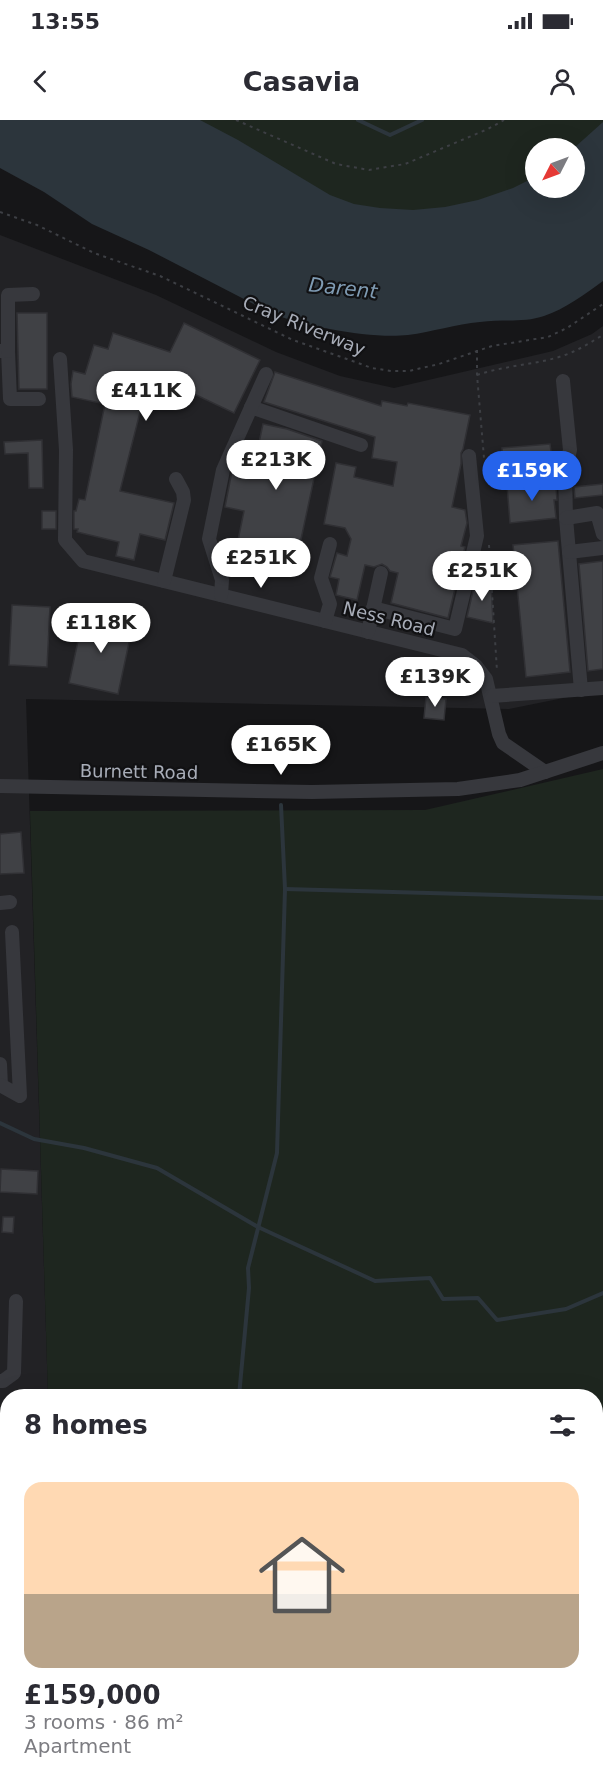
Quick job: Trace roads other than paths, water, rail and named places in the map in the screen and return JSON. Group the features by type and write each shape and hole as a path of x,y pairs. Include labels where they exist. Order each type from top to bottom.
{"street":[{"path":"33,294 8,295 4,351 10,399 39,399"},
{"name":"Ness Road","path":"60,359 66,450 65,540 83,561 462,655 476,666 486,679 503,743 545,772"},
{"path":"221,596 222,580 209,539 223,470 266,374"},
{"path":"563,381 570,450 565,470 566,518 581,690"},
{"path":"251,407 361,445"},
{"path":"374,608 455,629 477,536 469,456"},
{"path":"165,581 184,500 183,492 176,479"},
{"path":"566,518 597,513 603,534"},
{"path":"325,621 330,604 321,578 330,544"},
{"path":"569,552 603,548"},
{"path":"368,632 381,573"},
{"path":"491,696 603,688"},
{"name":"Burnett Road","path":"0,786 248,792 462,789 520,780 603,753"},
{"path":"0,1064 1,1085 21,1096 12,932"},
{"path":"0,1381 14,1373 16,1301"}],"water":[{"name":"Darent","path":"0,120 200,120 330,195 354,204 413,210 445,207 478,200 525,182 525,198 585,198 585,138 603,122 603,281 560,309 529,319 471,323 417,334 393,336 340,331 273,314 149,250 92,224 44,192 0,168"}],"waterway":[{"path":"358,120 390,135 422,120"},
{"path":"240,1389 249,1288 248,1268 277,1153 285,889 281,805"},
{"path":"285,889 603,898"},
{"path":"0,1123 34,1139 84,1148 157,1168 258,1227 375,1281 430,1278 443,1299 478,1298 497,1320 566,1309 603,1293"}]}
